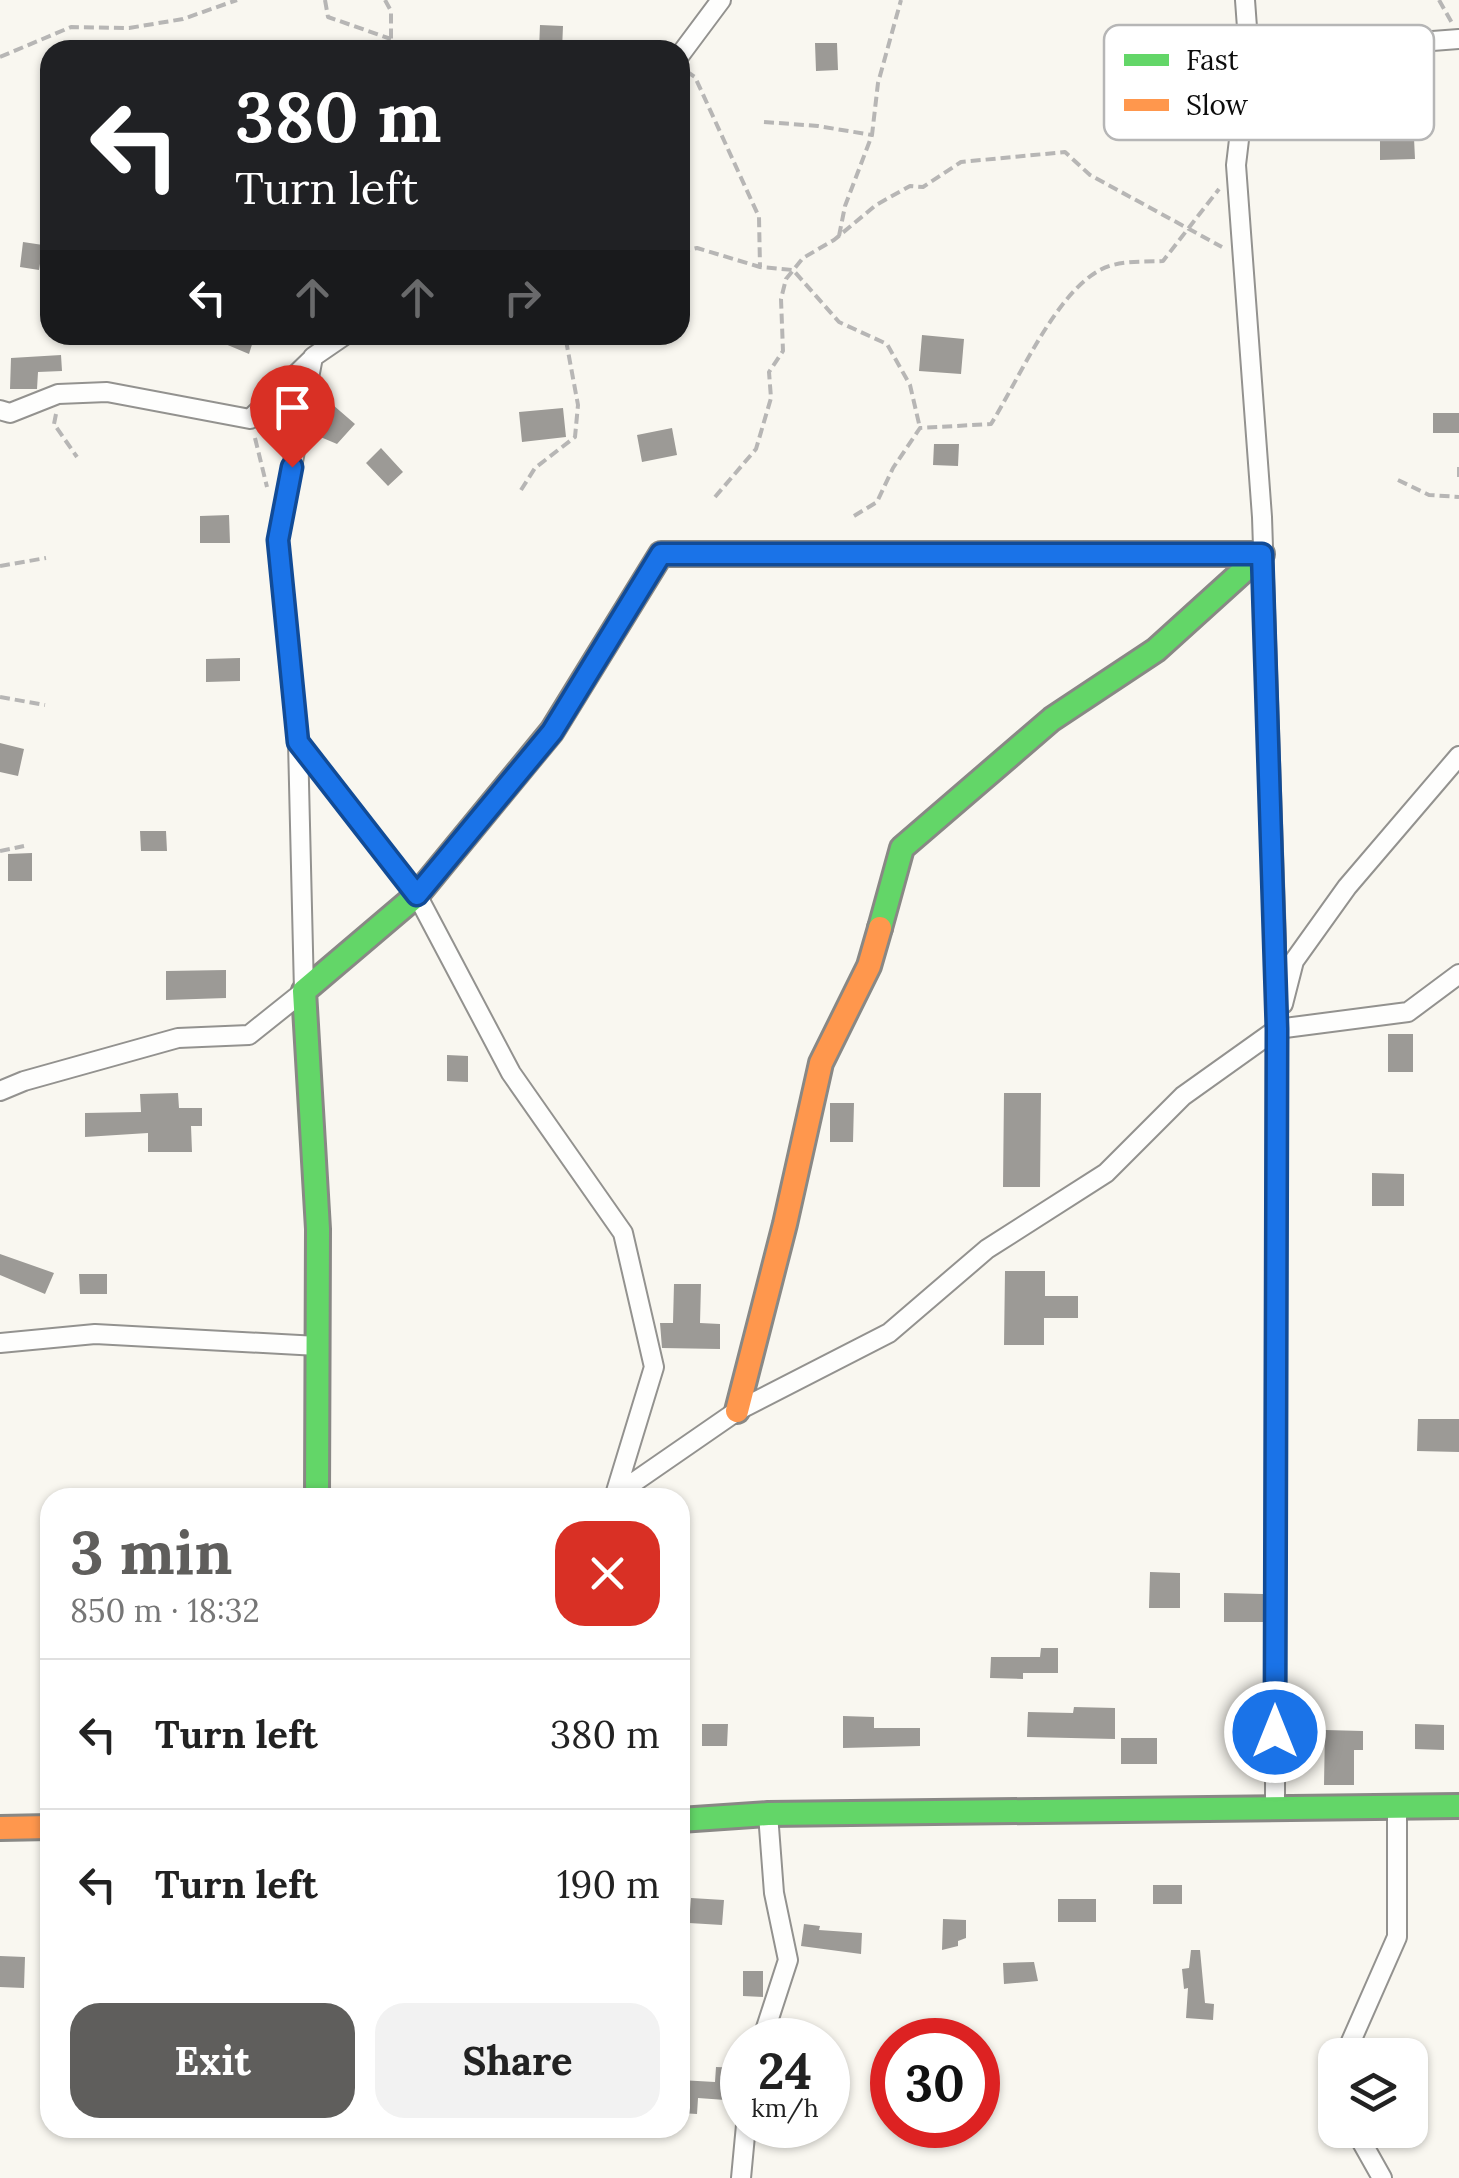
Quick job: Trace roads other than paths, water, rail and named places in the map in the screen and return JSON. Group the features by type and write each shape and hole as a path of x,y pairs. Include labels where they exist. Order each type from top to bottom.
{"street":[{"path":"690,42 721,0"},
{"path":"1246,0 1247,25"},
{"path":"1434,39 1459,37"},
{"path":"1239,140 1236,165 1262,554 1277,1029 1274,1810"},
{"path":"0,410 10,413 58,394 107,392 250,419 331,345"},
{"path":"313,358 278,540 298,742 304,991 318,1229 317,1488"},
{"path":"0,1092 178,1038 248,1035 304,991 417,895 552,732 661,554 1262,554"},
{"path":"737,1411 786,1224 821,1064 869,966 902,848 1052,719 1156,650 1262,554"},
{"path":"298,742 417,895 511,1073 623,1234 654,1367 617,1488"},
{"path":"1277,1029 1294,960 1348,887 1459,756"},
{"path":"627,1488 737,1411 889,1333 987,1249 1106,1174 1183,1096 1277,1029 1408,1012 1459,974"},
{"path":"0,1343 95,1334 318,1346"},
{"path":"690,1819 768,1814 1459,1806"},
{"path":"1352,2038 1397,1937 1397,1807"},
{"path":"768,1814 774,1894 788,1960 769,2018"},
{"path":"0,1828 40,1827"},
{"path":"741,2178 744,2148"},
{"path":"1365,2148 1382,2178"}]}
